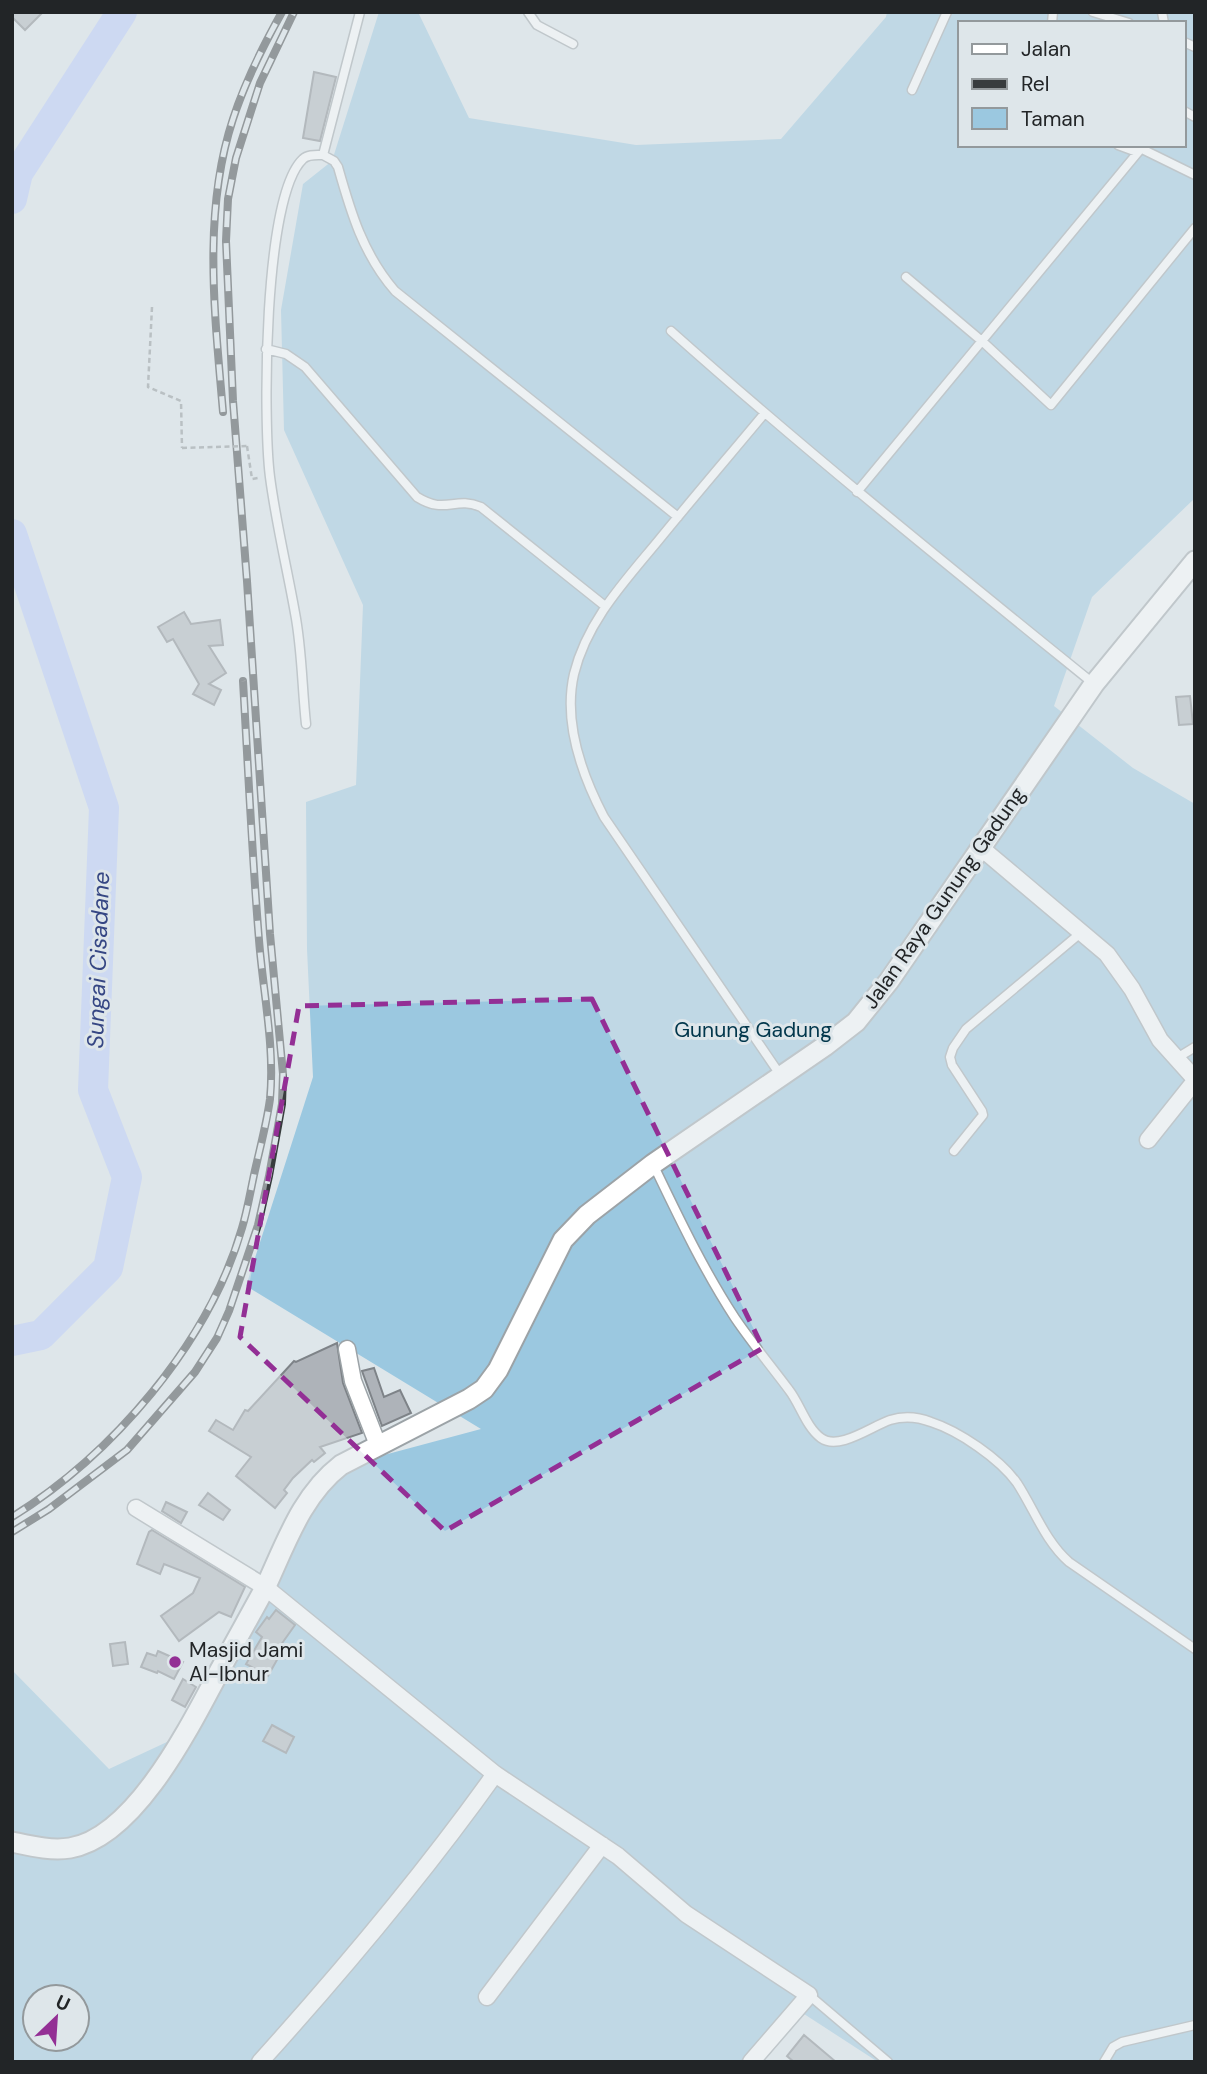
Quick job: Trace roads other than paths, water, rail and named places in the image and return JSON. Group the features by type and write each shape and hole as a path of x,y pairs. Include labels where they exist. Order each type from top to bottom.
{"street":[{"name":"Jalan Raya Gunung Gadung","path":"12,1842 51,1849 72,1848 110,1830 163,1771 181,1744 265,1587 295,1524 325,1477 341,1465 484,1389 498,1370 563,1240 587,1215 653,1164 856,1022 889,981 1094,684 1195,561"},
{"path":"980,847 1083,931 1107,954 1153,1029 1195,1080 1148,1140"},
{"path":"346,1349 353,1381 379,1445"},
{"path":"136,1508 265,1587 495,1774 624,1861 686,1914 809,1995 751,2062"},
{"path":"260,2062 440,1849 495,1774"},
{"path":"487,1997 602,1845"}],"lane":[{"path":"323,155 360,12"},
{"path":"528,12 537,25 573,44"},
{"path":"912,90 947,12"},
{"path":"1093,12 1122,21"},
{"path":"857,492 1141,149 1195,175"},
{"path":"306,724 296,615 270,475 266,349 274,253 287,193 302,160 311,155 323,155 334,161 360,238 383,278 395,291 678,517"},
{"path":"906,277 1053,404 1195,228"},
{"path":"671,331 857,492 1094,684"},
{"path":"266,349 286,354 305,367 417,497 433,506 443,507 463,502 481,507 605,606"},
{"path":"764,414 605,606 582,651 574,675 571,701 584,774 604,817 782,1076"},
{"path":"954,1151 982,1115 952,1065 950,1057 958,1038 992,1005 1083,931"},
{"path":"1177,1058 1195,1047"},
{"path":"653,1164 697,1254 734,1316 791,1392 822,1439 839,1443 890,1420 903,1418 932,1422 960,1436 1008,1473 1061,1555 1195,1649"},
{"path":"809,1995 888,2062"},
{"path":"1104,2062 1113,2047 1122,2042 1195,2025"}],"waterway":[{"name":"Sungai Cisadane","path":"12,199 18,173 122,12"},
{"name":"Sungai Cisadane","path":"12,534 104,808 93,1090 127,1177 108,1268 41,1335 12,1341"}],"railway":[{"path":"223,412 214,302 217,191 223,155 238,105 255,64 282,12"},
{"path":"12,1532 49,1509 127,1450 195,1372 217,1338 229,1311 258,1225 269,1176 282,1104 283,1074 270,934 233,401 226,241 228,199 236,158 260,83 294,12"},
{"path":"12,1517 85,1462 120,1429 152,1392 181,1354 206,1313 227,1271 244,1220 267,1116 271,1079 243,681"}],"place":[{"name":"Masjid Jami Al-Ibnur","path":"175,1662"}],"park label":[{"name":"Gunung Gadung","path":"753,1030"}]}
